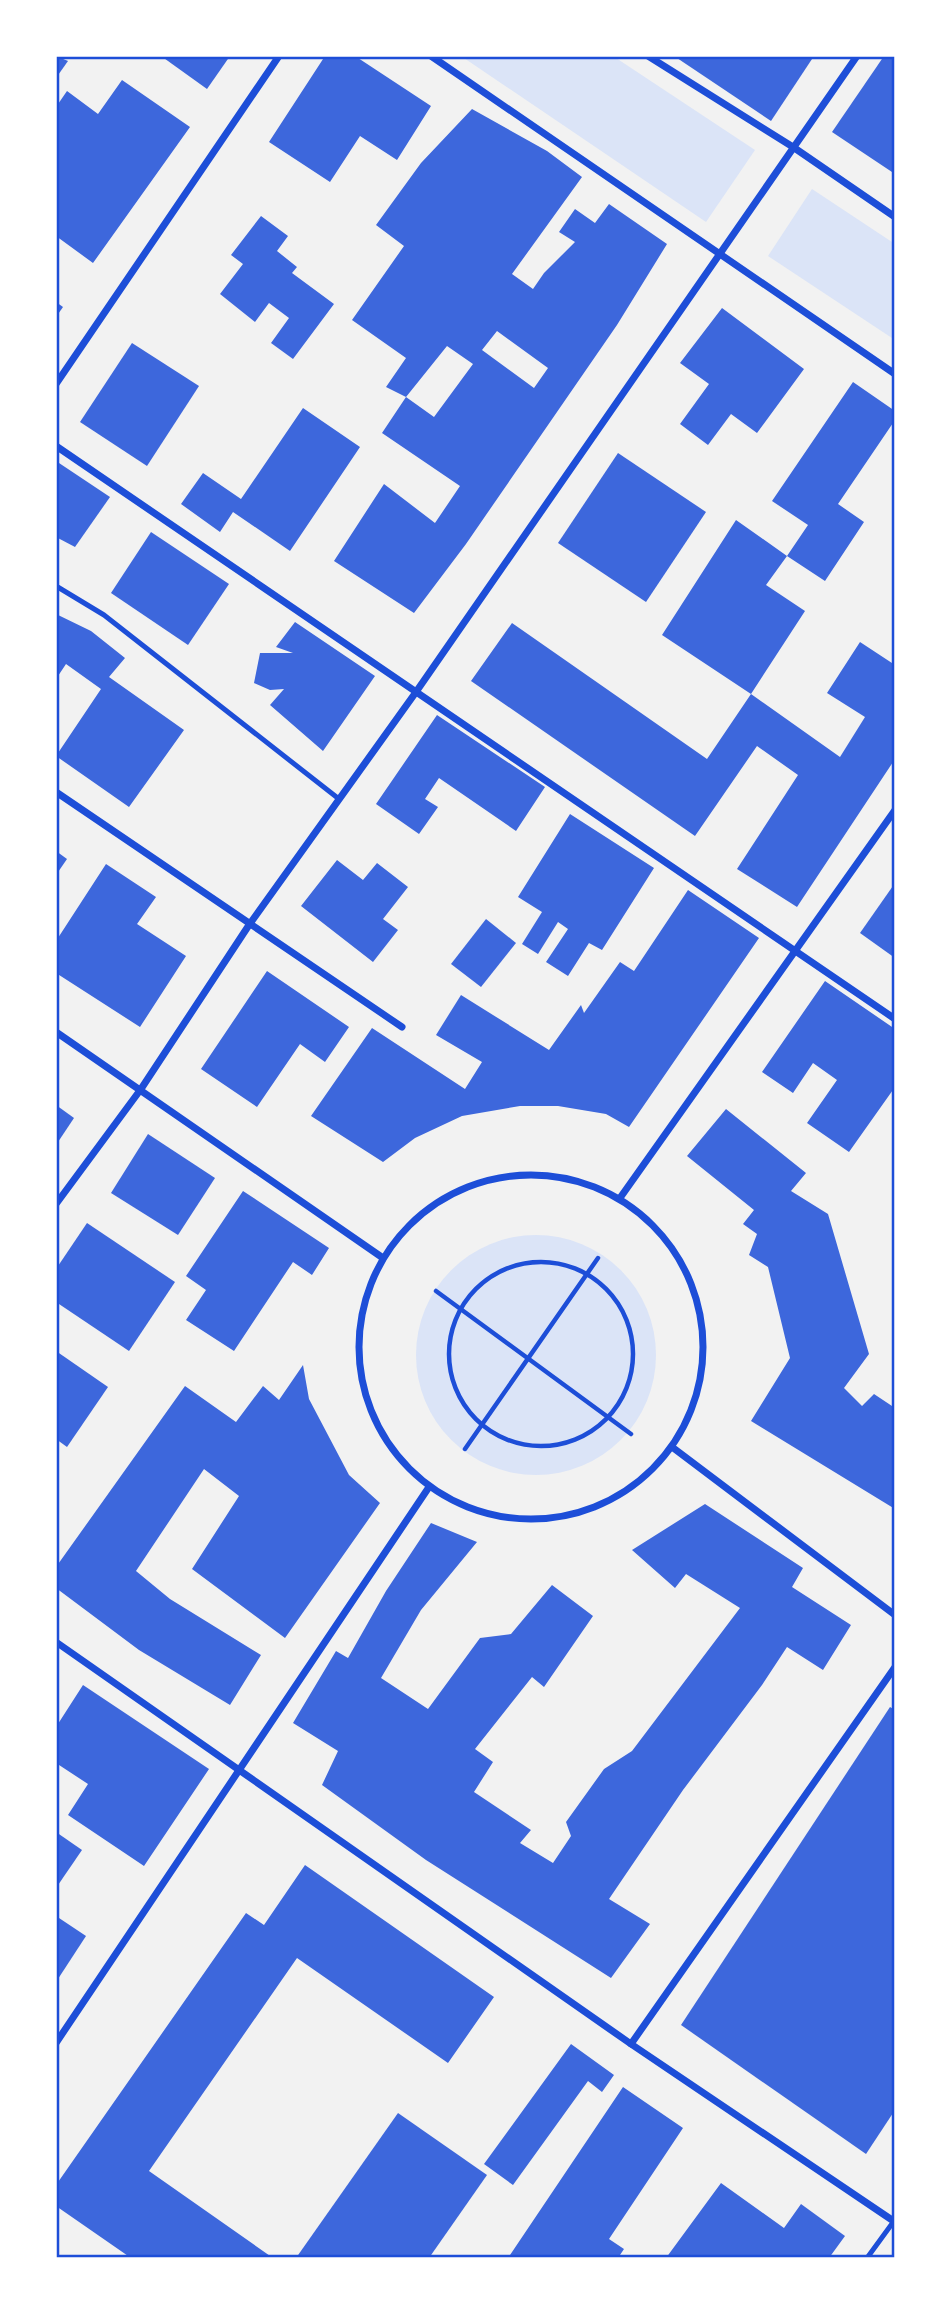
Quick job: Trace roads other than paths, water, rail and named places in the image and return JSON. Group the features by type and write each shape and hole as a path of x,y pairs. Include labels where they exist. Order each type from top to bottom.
{"street":[{"path":"56,384 279,56"},
{"path":"431,56 895,374"},
{"path":"648,56 793,147 895,217"},
{"path":"56,1203 141,1089 249,926 416,692 858,56"},
{"path":"56,446 895,1019"},
{"path":"56,792 249,926 402,1027"},
{"path":"620,1198 895,810"},
{"path":"56,1032 383,1258"},
{"path":"520,1174 572,1178 620,1198 657,1228 678,1257 701,1311 704,1358 702,1370 694,1405 672,1447 641,1480 603,1505 559,1518 502,1517 468,1508 429,1487 396,1456 373,1419 360,1377 359,1332 368,1289 383,1258 424,1211 469,1185 520,1174"},
{"path":"672,1447 895,1615"},
{"path":"56,2043 429,1487"},
{"path":"56,1642 631,2044 895,2221"},
{"path":"631,2044 895,1667"}],"lane":[{"path":"56,586 104,615 339,799"},
{"path":"867,2258 895,2221"}]}
